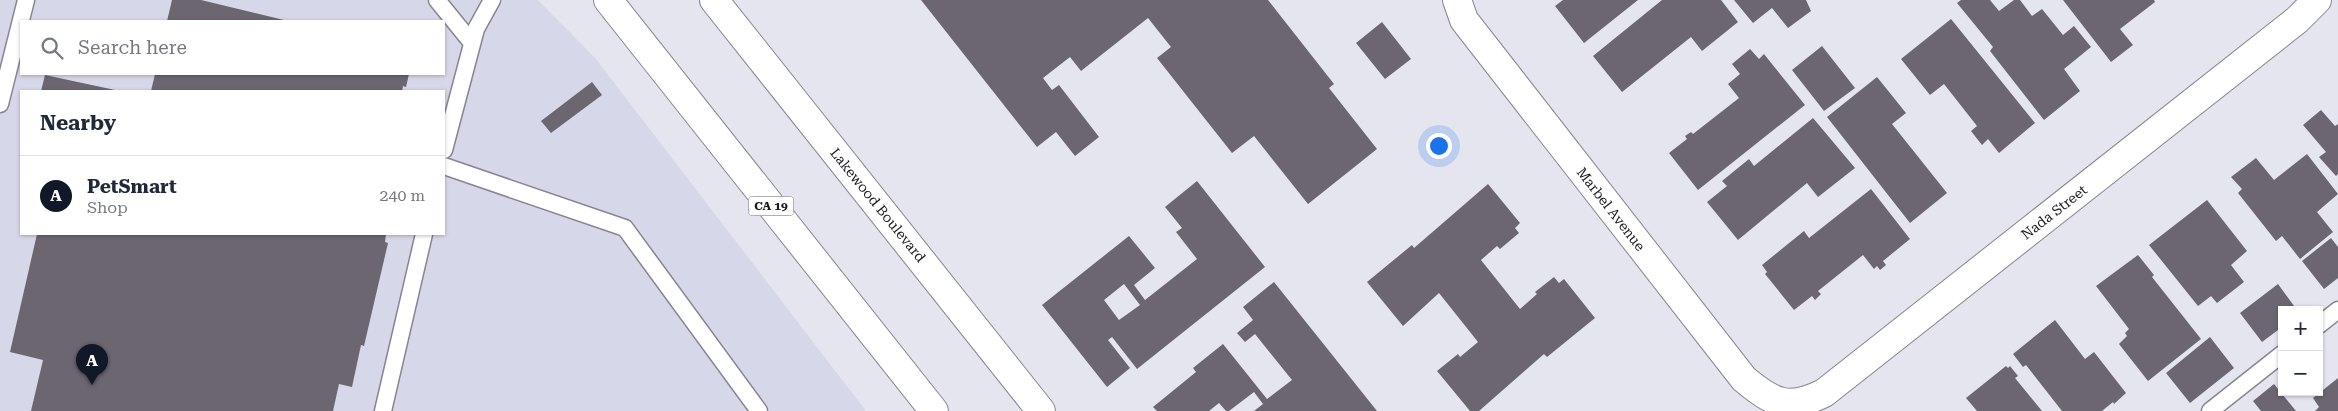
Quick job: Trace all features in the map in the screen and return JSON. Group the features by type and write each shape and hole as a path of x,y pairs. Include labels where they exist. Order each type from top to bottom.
{"street":[{"name":"CA 19","path":"608,0 934,411"},
{"name":"Lakewood Boulevard","path":"714,0 1041,411"},
{"name":"Marbel Avenue","path":"1457,0 1464,20 1744,379 1762,394 1782,403"},
{"name":"Nada Street","path":"1782,403 1805,403 1824,393 2297,20 2317,0"}],"lane":[{"path":"21,20 26,0"},
{"path":"437,0 472,43"},
{"path":"445,146 476,29 492,0"},
{"path":"0,104 20,24"},
{"path":"445,166 624,228 760,411"},
{"path":"383,411 424,235"},
{"path":"2210,411 2278,357"}],"shaded area":[{"path":"0,0 538,0 596,59 866,411 0,411"}],"building":[{"path":"172,0 201,0 284,20 167,20"},
{"path":"921,0 1268,0 1334,84 1329,88 1377,149 1308,204 1254,136 1232,153 1157,58 1171,47 1148,18 1081,71 1070,57 1043,78 1052,90 1059,85 1099,137 1075,156 1056,132 1037,147"},
{"path":"1563,0 1638,0 1584,43 1555,6"},
{"path":"1662,0 1721,0 1738,22 1702,51 1691,37 1622,92 1593,56"},
{"path":"1734,0 1806,0 1811,11 1788,28 1772,8 1753,23"},
{"path":"1961,0 1990,0 1999,11 2014,0 2020,0 2032,16 2042,9 2063,35 2074,26 2091,47 2064,69 2080,91 2044,120 1990,51 1993,47 1957,3"},
{"path":"2063,0 2154,0 2155,2 2120,29 2133,45 2111,62"},
{"path":"1951,19 2035,123 1999,153 1988,139 1982,145 1971,131 1977,126 1944,84 1930,95 1901,59"},
{"path":"1382,22 1411,59 1385,79 1356,43"},
{"path":"1822,46 1855,88 1824,111 1792,70"},
{"path":"1750,49 1759,59 1764,54 1805,105 1698,190 1669,153 1687,139 1685,136 1691,132 1693,134 1739,98 1728,84 1740,74 1732,64"},
{"path":"45,75 115,90 41,90"},
{"path":"155,75 409,75 406,87 403,86 402,90 151,90"},
{"path":"1877,77 1906,113 1892,124 1947,193 1910,223 1827,117"},
{"path":"592,82 602,95 551,133 541,121"},
{"path":"2321,110 2335,126 2338,124 2338,174 2336,176 2319,157 2326,152 2303,125"},
{"path":"1813,118 1855,168 1818,197 1807,183 1738,240 1707,202 1727,186 1722,181 1749,159 1754,166"},
{"path":"2307,154 2338,194 2317,212 2333,232 2300,259 2282,236 2276,241 2238,193 2242,189 2231,177 2256,158 2274,180"},
{"path":"1197,181 1265,267 1137,369 1112,337 1108,340 1130,368 1107,387 1042,305 1129,236 1155,268 1134,285 1145,300 1197,259 1176,232 1182,228 1165,207","holes":["1124,284 1140,305 1119,320 1104,300"]},
{"path":"1488,184 1520,223 1515,228 1519,233 1500,249 1497,246 1481,260 1520,309 1537,294 1535,292 1554,277 1559,283 1564,279 1595,318 1547,357 1544,354 1479,411 1470,411 1437,371 1458,354 1460,357 1478,342 1439,293 1403,326 1367,282 1412,245 1414,248"},
{"path":"1871,189 1910,239 1883,261 1886,265 1880,270 1877,266 1874,269 1863,255 1818,291 1821,294 1815,300 1812,296 1794,310 1765,274 1767,272 1762,265 1804,231 1809,238"},
{"path":"2207,200 2247,251 2231,265 2244,282 2217,303 2211,296 2198,306 2149,245"},
{"path":"37,235 386,235 385,242 388,243 364,346 361,345 352,387 339,384 333,411 31,411 43,360 10,352"},
{"path":"2331,238 2338,247 2338,278 2324,289 2302,261"},
{"path":"2138,255 2154,275 2152,277 2201,339 2148,381 2119,344 2127,336 2125,333 2129,329 2096,286"},
{"path":"1274,282 1377,411 1254,411 1263,404 1254,392 1229,411 1226,411 1219,403 1209,411 1157,411 1153,407 1196,372 1193,368 1223,344 1267,399 1292,380 1255,334 1245,342 1237,333 1253,320 1243,307"},
{"path":"2278,284 2294,306 2278,306 2278,330 2262,342 2240,313"},
{"path":"2055,320 2085,359 2094,352 2126,393 2114,404 2113,402 2102,411 2062,411 2026,365 2023,367 2013,354"},
{"path":"2210,337 2234,368 2190,403 2166,373"},
{"path":"2006,366 2008,368 2010,366 2018,376 2015,378 2042,411 1977,411 1966,398"},
{"path":"2338,378 2338,411 2315,411 2319,407 2313,398 2323,396 2323,390"},
{"path":"2274,384 2278,389 2278,396 2284,396 2296,411 2261,411 2253,401"}],"place":[{"name":"PetSmart","path":"92,385"}]}
